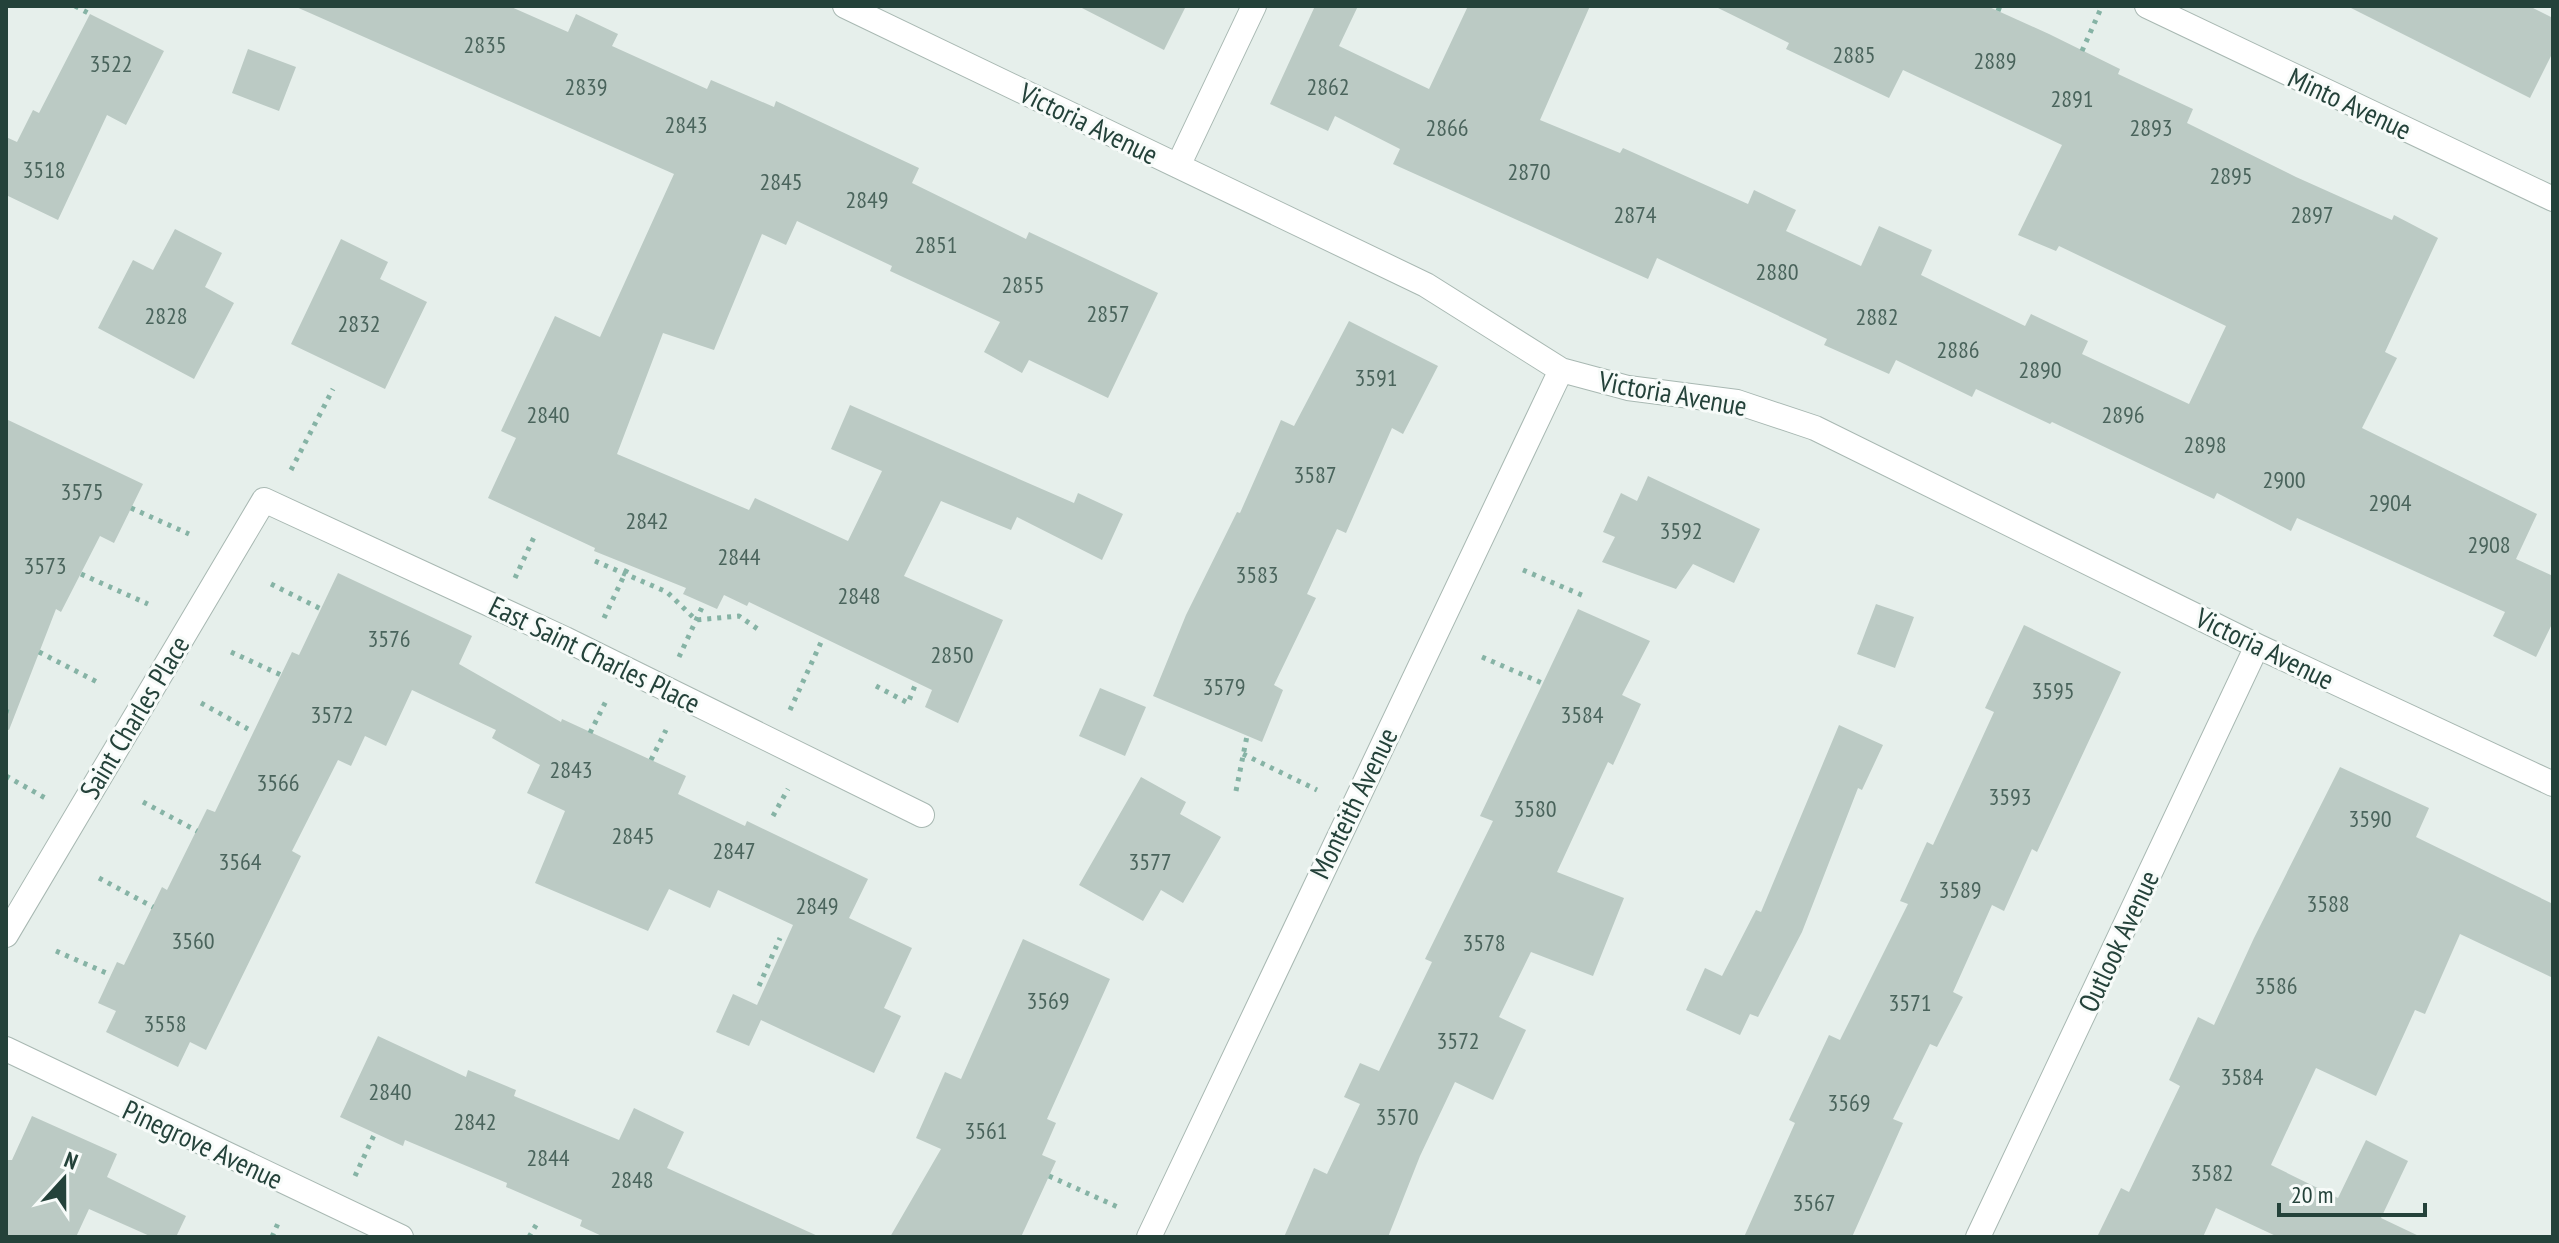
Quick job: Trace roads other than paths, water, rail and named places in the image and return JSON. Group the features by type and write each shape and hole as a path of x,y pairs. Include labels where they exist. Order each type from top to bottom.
{"street":[{"name":"Victoria Avenue","path":"845,6 1426,285 1561,370 1628,388 1737,402 1815,428 2257,646 2553,784"},
{"path":"1178,166 1254,6"},
{"name":"Minto Avenue","path":"2147,6 2553,199"},
{"name":"Monteith Avenue","path":"1149,1237 1561,370"},
{"name":"East Saint Charles Place","path":"264,500 565,639 922,815"},
{"name":"Saint Charles Place","path":"6,935 264,500"},
{"name":"Outlook Avenue","path":"1978,1237 2257,646"},
{"name":"Pinegrove Avenue","path":"6,1049 401,1237"}]}
